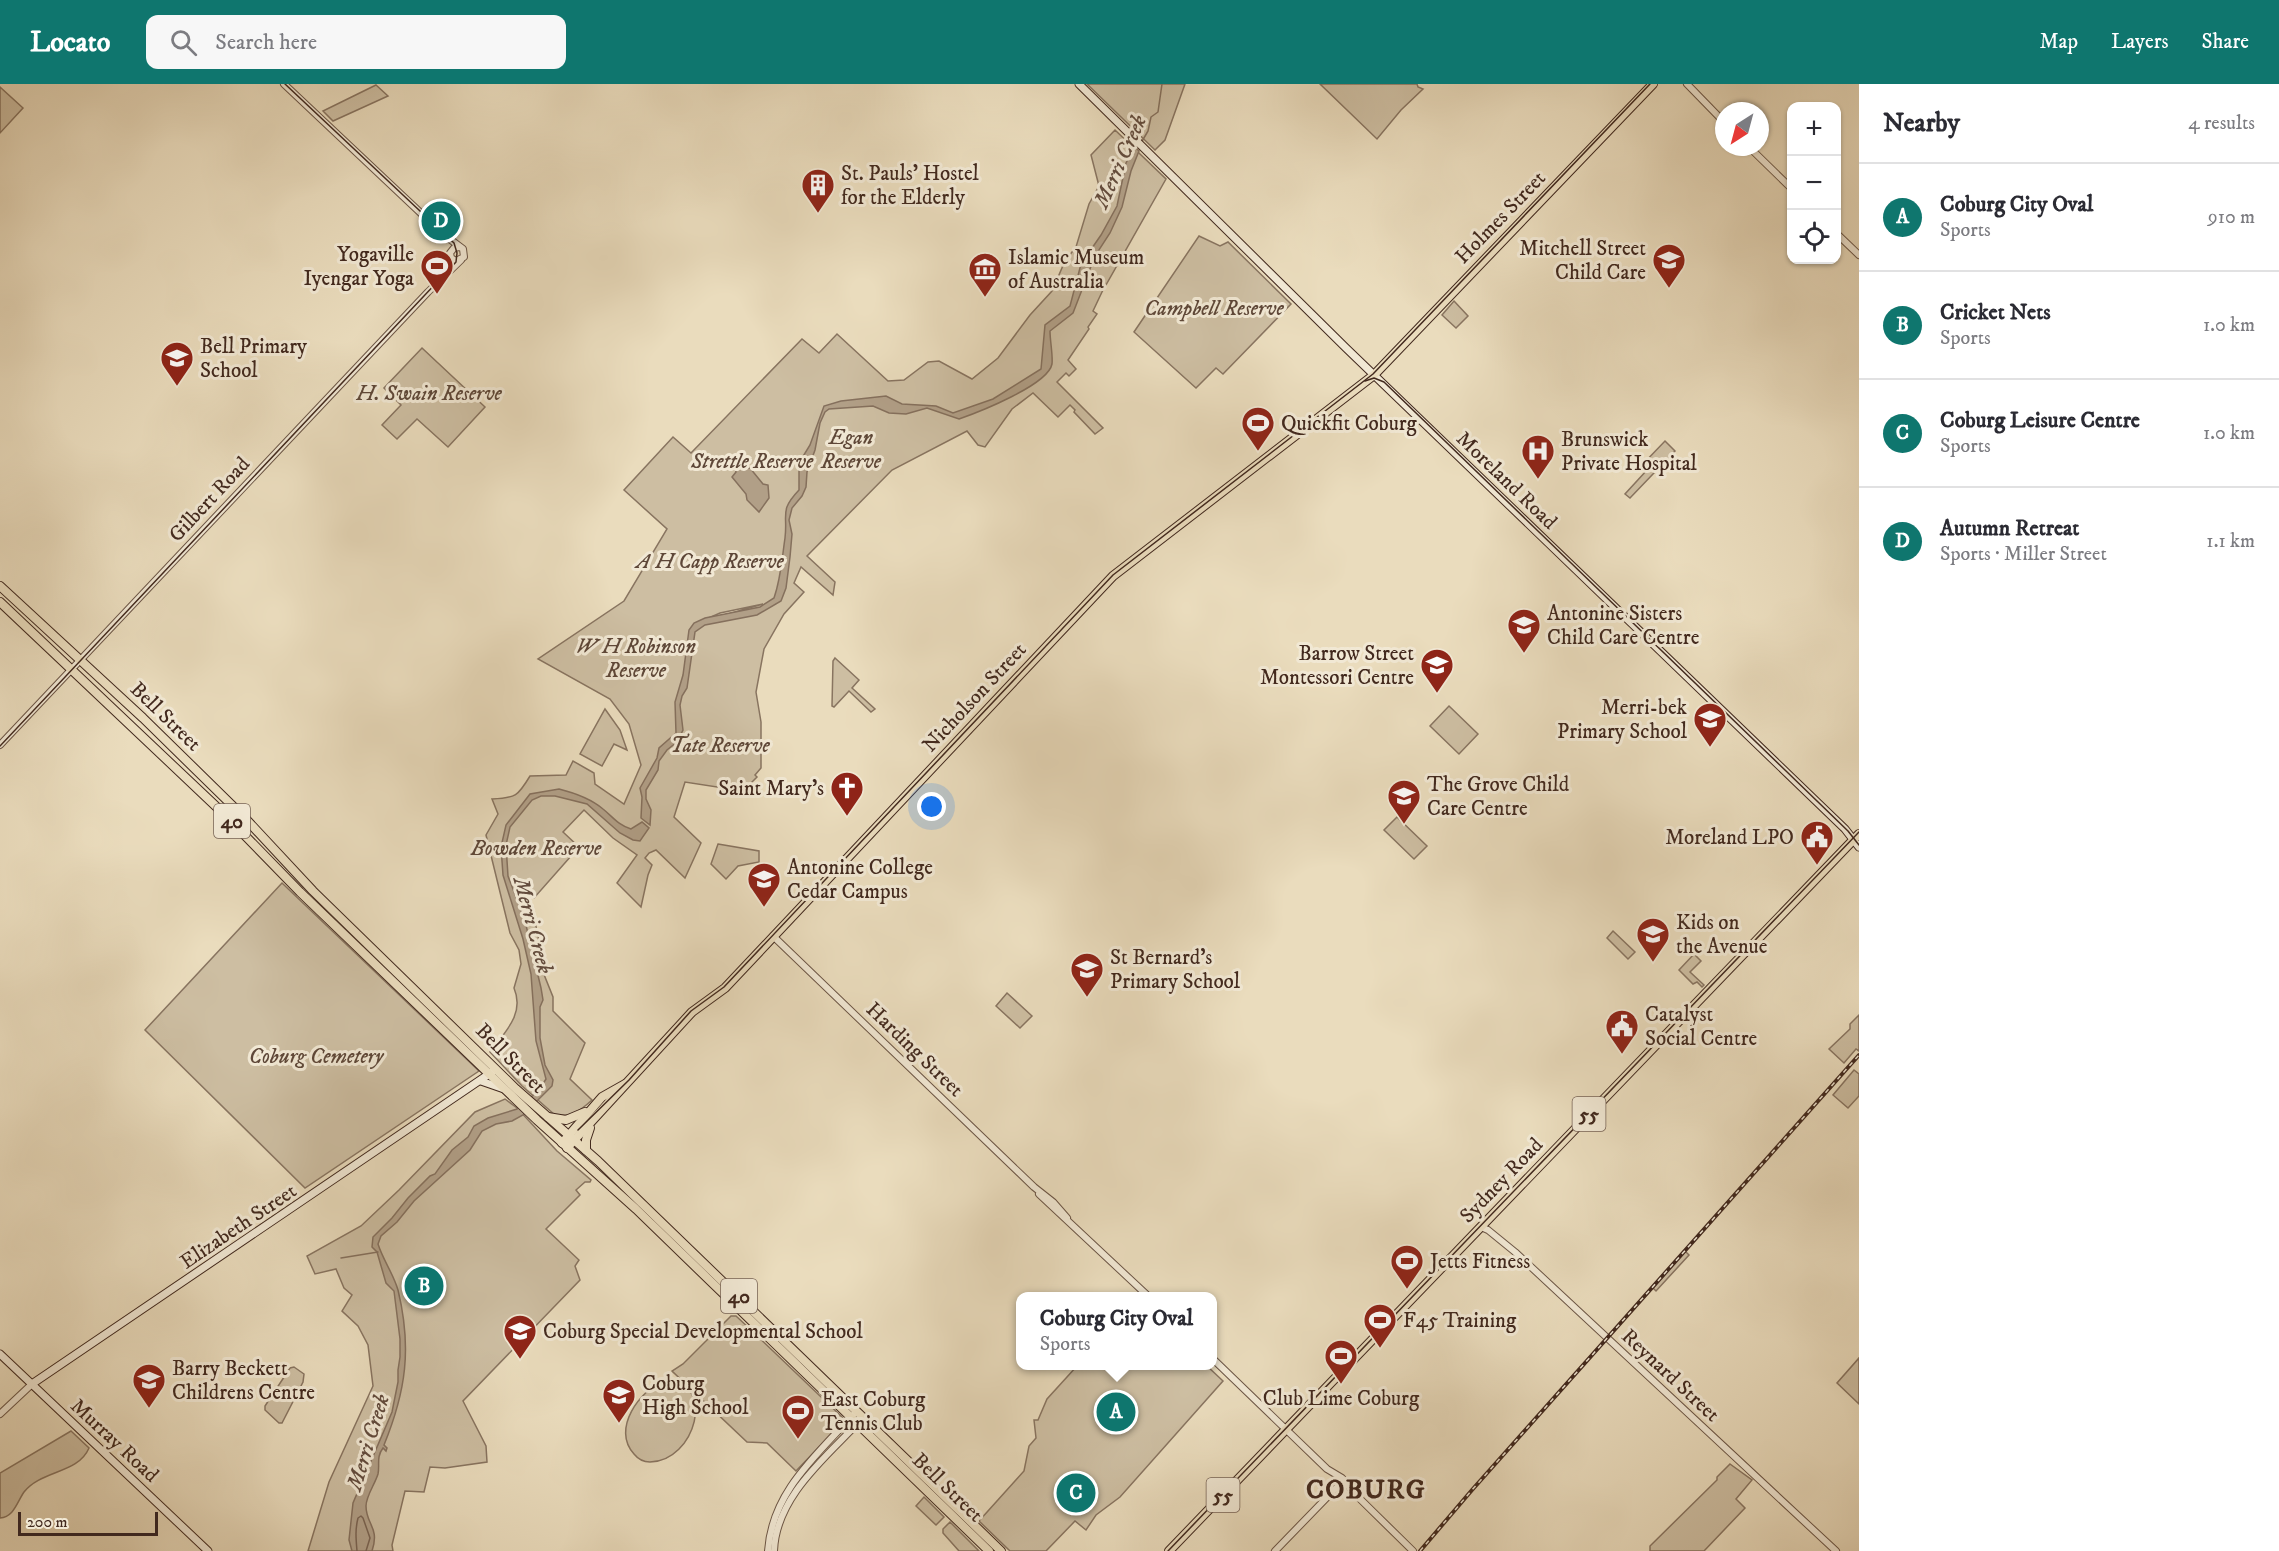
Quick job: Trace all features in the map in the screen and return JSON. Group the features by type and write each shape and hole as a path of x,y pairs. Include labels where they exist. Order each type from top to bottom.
{"main road":[{"name":"Moreland Road","path":"1079,84 1374,375 1856,837 1859,847"},
{"name":"Holmes Street","path":"1374,375 1653,84"},
{"name":"Nicholson Street","path":"564,1145 591,1123 692,1012 725,988 1113,576 1374,375"},
{"name":"Bell Street","path":"0,586 143,718 522,1100 598,1161 1001,1551"},
{"name":"Bell Street","path":"0,602 223,813 267,859 493,1071 506,1089 522,1100"},
{"name":"Sydney Road","path":"1169,1551 1856,837"},
{"path":"267,859 273,847"},
{"name":"Elizabeth Street","path":"32,1384 493,1071"},
{"name":"Nicholson Street","path":"571,1138 589,1111 606,1094 631,1079"},
{"path":"481,1081 506,1089"},
{"path":"541,1116 566,1120 589,1111"},
{"name":"Bell Street","path":"541,1116 564,1145 636,1209 988,1551"},
{"path":"586,1150 586,1140 591,1123"},
{"path":"592,1169 598,1161"},
{"name":"Murray Road","path":"0,1354 208,1551"}],"street":[{"path":"284,84 459,247 465,253 461,260 454,261 450,253 450,245 443,234"},
{"path":"1681,84 1715,114"},
{"path":"1687,84 1692,92"},
{"path":"1758,156 1787,185"},
{"path":"1841,238 1859,255"},
{"path":"450,253 453,248 459,247"},
{"name":"Gilbert Road","path":"443,276 449,264 450,253"},
{"name":"Gilbert Road","path":"0,745 443,276 461,260"},
{"name":"Harding Street","path":"773,936 1049,1204 1067,1218 1144,1292"},
{"name":"Reynard Street","path":"1481,1227 1487,1229 1515,1252 1836,1551"},
{"path":"1217,1363 1413,1551"},
{"name":"Elizabeth Street","path":"0,1414 32,1384"},
{"path":"771,1548 776,1527 788,1503 861,1414"},
{"path":"1275,1551 1339,1482"},
{"path":"1405,1542 1418,1551"}],"green space":[{"path":"1087,84 1185,84 1165,140 1155,150"},
{"path":"1320,84 1417,84 1423,89 1401,110 1377,139"},
{"path":"376,85 388,96 333,121 323,111"},
{"path":"0,87 23,108 0,133"},
{"path":"1115,130 1166,179 1102,292 1093,311 1097,314 1088,327 1089,329 1068,360 1076,369 1069,376 1066,373 1057,382 1103,428 1095,434 1070,405 1058,417 1033,393 1012,409 985,447 978,445 967,431 892,470 807,556 835,582 833,595 801,567 794,583 804,592 784,614 764,649 756,692 761,722 761,768 755,775 757,777 743,791 685,782 674,817 701,843 685,878 656,850 649,853 645,858 652,865 641,907 617,883 637,855 613,838 584,810 563,832 579,847 534,898 529,893 543,960 539,962 553,997 553,1011 585,1043 570,1079 592,1100 575,1112 555,1115 522,1086 490,1052 507,1030 515,1014 517,997 514,988 521,964 519,950 510,933 486,835 498,814 492,799 516,795 530,776 566,775 573,761 594,773 595,784 624,804 641,765 629,724 610,699 538,659 624,601 667,529 624,490 673,437 691,453 802,339 819,353 837,334 888,381 904,380 928,362 939,361 972,379 998,358 1030,315 1052,291 1065,261 1076,247 1089,204 1099,186 1091,155","holes":["763,604 704,621 720,613"]},
{"name":"Campbell Reserve","path":"1199,236 1220,246 1228,242 1291,304 1223,374 1216,368 1196,388 1134,332"},
{"path":"1454,301 1468,316 1456,328 1442,315"},
{"name":"H. Swain Reserve","path":"422,348 485,407 448,447 417,419 397,439 382,425 401,405 384,388"},
{"path":"1665,441 1675,451 1630,498 1625,494 1647,470 1642,465"},
{"path":"835,658 859,680 852,688 875,709 871,712 849,691 834,707 832,706 833,661"},
{"path":"1449,706 1478,734 1459,754 1430,726"},
{"path":"605,709 620,730 627,750 614,744 602,766 580,754"},
{"path":"1397,817 1427,846 1414,859 1384,830"},
{"path":"718,844 759,851 759,862 738,866 726,879 711,864"},
{"name":"Coburg Cemetery","path":"282,883 479,1071 305,1188 145,1030"},
{"path":"1613,931 1635,952 1628,959 1607,938"},
{"path":"1694,954 1701,961 1690,972 1704,985 1702,987 1697,982 1693,984 1679,970"},
{"path":"1007,993 1032,1016 1020,1028 996,1006"},
{"path":"1859,1015 1859,1051 1856,1049 1844,1063 1829,1049 1850,1029 1850,1024"},
{"path":"1854,1070 1859,1074 1859,1096 1848,1108 1833,1095"},
{"path":"505,1099 517,1108 557,1151 591,1180 576,1190 580,1195 546,1229 579,1260 575,1266 580,1280 463,1401 486,1446 487,1462 445,1468 430,1467 424,1492 405,1491 392,1545 393,1551 308,1551 329,1482 373,1386 368,1345 358,1326 342,1311 352,1295 344,1288 336,1269 315,1274 307,1256 361,1226 475,1112"},
{"path":"1685,1251 1689,1255 1656,1291 1653,1288"},
{"path":"731,1316 736,1316 750,1329 844,1421 796,1471 767,1443 747,1442 672,1371 683,1364"},
{"path":"1859,1358 1859,1404 1837,1383"},
{"path":"294,1367 304,1374 303,1382 282,1423 279,1423 265,1410 265,1406 290,1368"},
{"path":"1073,1370 1211,1370 1223,1381 1120,1497 1096,1515 1086,1530 1075,1521 1046,1551 1010,1551 979,1521 1024,1471 1029,1446 1036,1438 1034,1420 1038,1420 1047,1399"},
{"path":"665,1380 681,1384 691,1393 695,1406 694,1421 679,1449 666,1459 650,1462 641,1460 628,1444 627,1422 638,1401 646,1392"},
{"path":"71,1431 89,1448 84,1456 68,1468 31,1485 12,1512 0,1518 0,1473"},
{"path":"1730,1464 1752,1480 1736,1499 1745,1508 1704,1551 1650,1551 1650,1546 1717,1480 1717,1477"},
{"path":"924,1497 944,1517 936,1525 916,1506"},
{"path":"950,1522 979,1551 959,1551 943,1533 943,1529"}],"water":[{"path":"1135,147 1139,151 1131,171 1122,207 1110,233 1095,256 1073,313 1050,331 1052,364 1048,372 1039,380 1012,397 959,419 927,408 906,414 889,413 873,406 829,409 825,412 807,472 806,487 792,508 789,520 792,534 790,557 786,588 781,601 757,615 705,625 695,632 687,688 680,705 683,730 677,742 659,761 658,770 646,790 646,799 651,810 650,825 641,818 640,788 657,758 659,748 676,733 675,702 683,675 689,630 694,623 705,618 760,607 774,598 781,568 787,508 799,490 799,463 810,445 824,406 841,401 886,396 902,404 936,406 953,413 993,399 1041,369 1045,325 1070,306 1081,264 1117,206 1126,163"},
{"path":"736,463 743,469 750,468 763,484 768,485 769,498 759,512 747,500 746,494 732,477 736,472 734,465"},
{"path":"559,789 593,802 626,827 631,829 642,822 649,828 640,841 633,840 620,833 587,804 555,796 541,796 532,800 510,827 506,845 508,876 525,921 541,988 543,1000 540,1007 540,1038 545,1065 553,1080 552,1086 523,1115 482,1131 470,1150 414,1201 397,1222 381,1236 378,1244 398,1290 406,1350 402,1388 384,1445 387,1448 386,1451 383,1448 380,1455 378,1474 366,1502 368,1518 374,1531 372,1551 352,1551 349,1540 353,1503 392,1412 400,1357 394,1291 386,1283 377,1252 372,1247 373,1237 408,1198 430,1176 435,1174 452,1150 468,1137 474,1126 488,1118 517,1109 539,1090 546,1079 536,1041 531,974 523,939 503,875 501,847 506,825 530,794"}],"waterway":[{"name":"Merri Creek","path":"1141,143 1148,131 1151,117 1158,112 1162,84"},
{"path":"341,1258 378,1252"}],"tram line":[{"path":"0,746 456,262 457,253 454,243 285,84"},
{"path":"578,1130 629,1080 691,1011 724,987 1113,575 1373,374 1650,84"},
{"path":"1365,381 1374,378 1384,382 1848,831 1859,845"},
{"path":"1168,1551 1859,832"}],"railway":[{"path":"1420,1551 1859,1055"}],"place":[{"name":"St. Pauls' Hostel for the Elderly","path":"818,214"},
{"name":"Autumn Retreat","path":"441,221"},
{"name":"Mitchell Street Child Care","path":"1669,289"},
{"name":"Yogaville Iyengar Yoga","path":"437,295"},
{"name":"Islamic Museum of Australia","path":"985,298"},
{"name":"Bell Primary School","path":"177,387"},
{"name":"Quickfit Coburg","path":"1258,452"},
{"name":"Brunswick Private Hospital","path":"1538,480"},
{"name":"Antonine Sisters Child Care Centre","path":"1524,654"},
{"name":"Barrow Street Montessori Centre","path":"1437,694"},
{"name":"Merri-bek Primary School","path":"1710,748"},
{"name":"Saint Mary's","path":"847,817"},
{"name":"The Grove Child Care Centre","path":"1404,825"},
{"name":"Moreland LPO","path":"1817,866"},
{"name":"Antonine College Cedar Campus","path":"764,908"},
{"name":"Kids on the Avenue","path":"1653,963"},
{"name":"St Bernard's Primary School","path":"1087,998"},
{"name":"Catalyst Social Centre","path":"1622,1055"},
{"name":"Cricket Nets","path":"424,1286"},
{"name":"Jetts Fitness","path":"1407,1290"},
{"name":"F45 Training","path":"1380,1349"},
{"name":"Coburg Special Developmental School","path":"520,1360"},
{"name":"Club Lime Coburg","path":"1341,1385"},
{"name":"Barry Beckett Childrens Centre","path":"149,1409"},
{"name":"Coburg City Oval","path":"1116,1412"},
{"name":"Coburg High School","path":"619,1424"},
{"name":"East Coburg Tennis Club","path":"798,1440"},
{"name":"Coburg Leisure Centre","path":"1076,1493"}],"district":[{"name":"COBURG","path":"1366,1489"}],"park label":[{"name":"Egan Reserve","path":"851,449"},
{"name":"Strettle Reserve","path":"752,461"},
{"name":"A H Capp Reserve","path":"710,561"},
{"name":"W H Robinson Reserve","path":"636,658"},
{"name":"Tate Reserve","path":"720,745"},
{"name":"Bowden Reserve","path":"536,848"}]}
